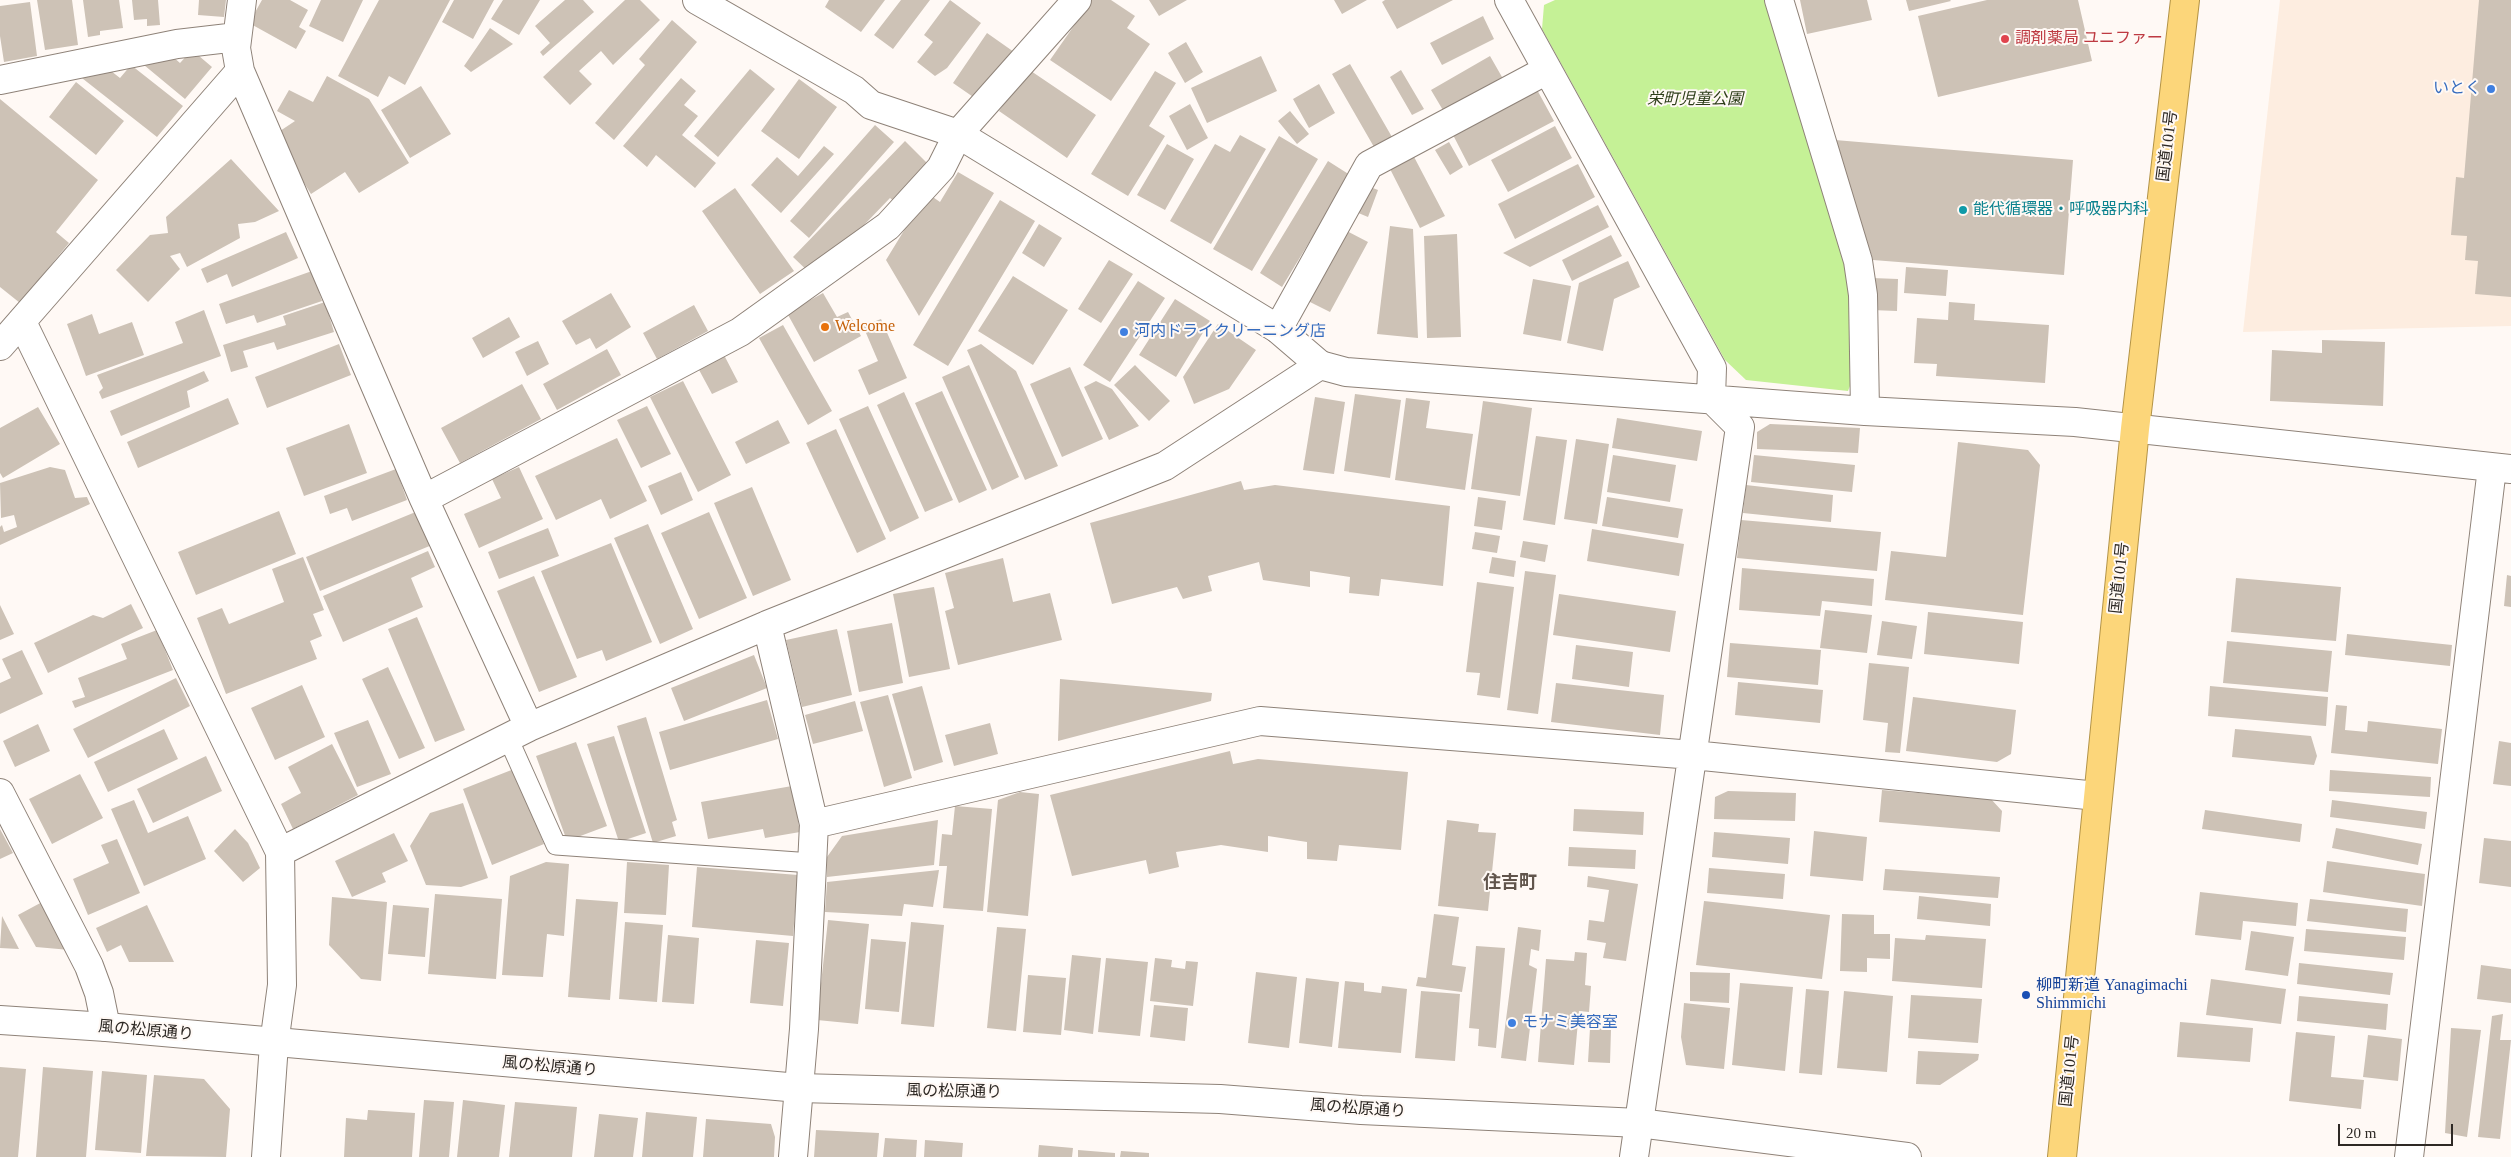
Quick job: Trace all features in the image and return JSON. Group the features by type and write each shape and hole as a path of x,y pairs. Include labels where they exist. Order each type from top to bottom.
{"highway":[{"name":"国道101号","path":"2062,1157 2135,429 2185,0"}],"street":[{"path":"242,0 237,37 240,71 424,499 518,732"},
{"path":"697,0 854,90 871,105 958,134 1278,328 1320,365 1346,372 1865,411 2075,422 2502,469 2409,1157"},
{"path":"424,499 740,332 888,226 941,168 958,134 1077,0"},
{"path":"1779,0 1858,260 1863,295 1865,411"},
{"path":"1512,1 1547,70 1712,368 1710,398 1740,427 1634,1157"},
{"path":"0,80 178,44 237,37"},
{"path":"1278,328 1369,165 1547,70"},
{"path":"0,346 240,71"},
{"path":"22,322 280,852 282,985 274,1044 266,1157"},
{"path":"280,852 518,732 767,625 1164,466 1320,365"},
{"path":"767,625 814,824 799,1088 793,1157"},
{"path":"814,824 1260,721 1693,755 2097,796"},
{"path":"0,793 89,966 99,993 106,1027"},
{"name":"風の松原通り","path":"0,1020 106,1027 274,1044 799,1088 1220,1099 1361,1110 1639,1123 1907,1157"}],"lane":[{"path":"518,732 556,845 812,863"}],"shaded area":[{"path":"2280,0 2511,0 2511,326 2243,332"}],"green space":[{"name":"栄町児童公園","path":"1555,0 1769,0 1849,260 1853,378 1848,391 1746,380 1725,360 1542,29 1544,5"}],"building":[{"path":"37,0 72,0 78,45 45,50"},
{"path":"83,0 119,0 123,28 100,31 100,35 88,37"},
{"path":"132,0 158,0 160,25 147,26 147,19 134,20"},
{"path":"199,0 226,0 224,17 198,15"},
{"path":"262,0 290,0 308,10 299,27 306,31 296,49 249,23"},
{"path":"321,0 363,0 343,42 309,26"},
{"path":"379,0 450,0 405,85 389,76 378,97 338,76"},
{"path":"454,0 494,0 473,39 442,22"},
{"path":"503,0 540,0 519,35 491,19"},
{"path":"565,0 583,0 594,12 543,56 540,52 550,43 535,26"},
{"path":"625,0 640,0 660,20 613,65 601,51 579,71 592,84 570,105 543,77"},
{"path":"829,0 885,0 861,32 825,7"},
{"path":"901,0 930,0 893,49 874,35"},
{"path":"950,0 981,23 947,68 935,76 917,62 933,42 924,35"},
{"path":"1092,0 1111,0 1135,16 1127,28 1150,44 1111,101 1050,60"},
{"path":"1149,0 1187,0 1159,16"},
{"path":"1334,0 1367,0 1342,14"},
{"path":"1385,0 1453,0 1397,29 1382,2"},
{"path":"1800,0 1867,0 1872,20 1807,34"},
{"path":"1906,0 1950,0 1951,1 1909,11"},
{"name":"調剤薬局 ユニファー","path":"1987,0 2078,0 2092,61 1938,97 1918,16"},
{"name":"いとく","path":"2479,0 2511,0 2511,297 2475,294 2478,261 2465,260 2467,236 2451,235 2456,177 2464,178"},
{"path":"30,2 37,56 4,62 0,36 0,6"},
{"path":"1483,16 1494,39 1442,65 1430,43"},
{"path":"672,20 697,42 614,140 595,123 645,65 639,59"},
{"path":"490,28 513,44 471,72 464,66"},
{"path":"987,33 1014,52 979,101 953,83"},
{"path":"1186,42 1203,72 1185,83 1168,53"},
{"path":"165,50 180,63 192,50 212,67 185,99 144,65"},
{"path":"1261,56 1277,91 1207,123 1191,88"},
{"path":"1490,56 1506,84 1447,117 1431,90"},
{"path":"102,64 120,78 131,65 183,106 157,137 73,71"},
{"path":"1350,64 1392,137 1374,147 1332,74"},
{"path":"750,69 775,89 718,157 694,136"},
{"path":"1028,69 1096,115 1067,158 999,111"},
{"path":"1401,70 1424,109 1412,115 1390,77"},
{"path":"1155,71 1176,83 1149,126 1165,136 1128,196 1091,174"},
{"path":"327,76 369,99 409,163 359,193 345,172 311,194 274,135 295,121 277,111 289,90 313,102"},
{"path":"681,78 696,91 684,105 698,116 682,135 716,163 695,188 656,155 647,167 623,146"},
{"path":"799,79 837,107 799,159 761,131"},
{"path":"76,82 124,121 96,155 49,117"},
{"path":"1319,84 1335,113 1309,128 1293,99"},
{"path":"421,86 451,134 410,158 381,110"},
{"path":"1535,86 1554,121 1469,166 1451,131"},
{"path":"0,99 98,180 56,232 69,243 20,303 0,287"},
{"path":"1190,104 1208,138 1187,150 1169,116"},
{"path":"1290,111 1309,134 1297,144 1278,121"},
{"path":"875,125 894,142 809,238 790,221"},
{"path":"1555,126 1572,158 1508,192 1491,160"},
{"path":"1240,135 1266,149 1211,244 1170,221 1215,144 1230,152"},
{"path":"1279,136 1318,159 1252,271 1213,249"},
{"name":"能代循環器・呼吸器内科","path":"1835,140 2073,160 2064,275 1873,260"},
{"path":"905,141 931,167 896,203 890,198 814,277 793,257"},
{"path":"1449,142 1463,167 1450,175 1435,150"},
{"path":"1167,144 1194,159 1165,210 1137,195"},
{"path":"824,146 834,154 781,213 751,185 777,157 798,176"},
{"path":"1412,153 1445,216 1420,228 1388,165"},
{"path":"231,159 279,211 255,222 238,224 240,238 187,267 180,253 170,256 180,269 148,302 116,270 150,235 168,233 166,217"},
{"path":"1328,161 1350,175 1282,287 1260,273"},
{"path":"1578,164 1595,197 1515,239 1498,204"},
{"path":"958,172 994,193 919,316 886,260 927,193 940,202"},
{"path":"1365,185 1378,190 1368,217 1356,212"},
{"path":"735,188 794,271 760,294 702,211"},
{"path":"1000,200 1035,221 948,366 913,345"},
{"path":"1598,205 1609,227 1530,267 1503,253"},
{"path":"1039,224 1062,238 1044,267 1022,253"},
{"path":"1390,226 1413,229 1418,338 1377,334"},
{"path":"1341,228 1368,242 1330,312 1304,299"},
{"path":"286,232 298,258 232,287 227,274 207,283 201,269"},
{"path":"1457,234 1461,337 1427,338 1424,236"},
{"path":"1611,235 1622,256 1572,281 1562,260"},
{"path":"1109,260 1133,274 1101,323 1078,309"},
{"path":"1628,261 1640,287 1614,299 1603,351 1567,343 1579,283"},
{"path":"1906,267 1948,270 1946,296 1904,293"},
{"path":"312,271 322,301 257,323 254,315 226,324 219,304"},
{"path":"1013,276 1068,310 1033,365 978,331"},
{"path":"1872,278 1898,279 1897,311 1871,310"},
{"path":"1533,279 1571,286 1561,341 1523,334"},
{"name":"河内ドライクリーニング店","path":"1138,281 1165,298 1110,382 1083,365"},
{"path":"611,293 631,327 596,349 590,338 576,345 562,321"},
{"name":"Welcome","path":"823,293 837,317 848,312 861,336 814,362 787,313"},
{"path":"1175,299 1210,321 1176,377 1139,355"},
{"path":"325,302 334,332 277,350 274,342 243,351 248,367 231,372 223,345 286,325 283,316"},
{"path":"1949,302 1975,304 1974,320 2049,325 2045,383 1936,376 1937,364 1914,363 1917,318 1948,320"},
{"path":"694,305 708,331 657,359 643,333"},
{"path":"204,310 221,356 102,399 99,392 103,388 97,375 183,343 175,322"},
{"path":"92,314 99,334 132,322 144,355 86,376 67,324"},
{"path":"509,317 520,337 483,358 472,338"},
{"path":"881,319 907,378 869,395 858,370 878,361 863,326"},
{"path":"1218,324 1256,350 1229,389 1194,404 1183,377"},
{"path":"783,325 832,411 808,425 759,338"},
{"path":"2322,340 2385,342 2383,406 2270,401 2272,350 2322,353"},
{"path":"538,341 549,364 527,376 515,352"},
{"path":"339,344 351,375 267,408 255,377"},
{"path":"981,344 1016,371 1058,466 1025,480 967,350"},
{"path":"607,349 621,375 557,410 543,384"},
{"path":"724,355 738,382 712,394 698,368"},
{"path":"969,365 1019,477 992,490 942,377"},
{"path":"1135,365 1170,401 1149,421 1114,385"},
{"path":"1070,367 1103,439 1062,457 1030,384"},
{"path":"204,371 209,381 187,391 190,407 121,436 110,411"},
{"path":"683,381 731,475 698,492 650,397"},
{"path":"1096,381 1112,389 1139,426 1109,440 1084,387"},
{"path":"522,384 541,419 460,463 441,428"},
{"path":"942,391 987,490 959,503 915,403"},
{"path":"904,392 953,500 925,512 877,405"},
{"path":"1355,394 1401,400 1390,478 1344,471"},
{"path":"1315,397 1345,402 1334,474 1303,470"},
{"path":"228,398 239,424 138,468 127,442"},
{"path":"1406,398 1430,401 1426,428 1473,434 1465,490 1395,480"},
{"path":"1483,401 1532,408 1520,496 1471,489"},
{"path":"647,406 671,454 641,468 617,420"},
{"path":"868,406 919,518 890,532 839,419"},
{"path":"38,407 60,444 3,478 0,473 0,428"},
{"path":"1617,418 1702,431 1697,461 1612,448"},
{"path":"778,420 790,443 746,464 735,442"},
{"path":"349,424 367,473 304,496 286,448"},
{"path":"1770,424 1860,428 1858,453 1757,449 1757,432"},
{"path":"836,429 886,539 857,553 806,443"},
{"path":"1536,436 1567,440 1555,525 1523,520"},
{"path":"617,438 647,501 610,519 601,499 556,520 535,476"},
{"path":"1576,439 1609,444 1597,524 1564,519"},
{"path":"1958,442 2028,450 2040,465 2023,615 1885,600 1891,551 1946,557"},
{"path":"1613,455 1676,465 1670,502 1607,492"},
{"path":"1754,455 1855,465 1852,492 1751,482"},
{"path":"50,467 65,470 75,498 87,497 90,504 0,545 0,527 2,525 4,532 17,527 14,515 1,518 0,483"},
{"path":"519,467 543,519 479,548 464,514 501,498 492,479"},
{"path":"396,469 407,500 352,521 347,508 330,514 324,496"},
{"path":"681,472 693,500 661,515 648,486"},
{"path":"1241,481 1244,490 1275,485 1450,506 1443,586 1381,579 1379,596 1349,593 1350,577 1310,571 1310,587 1263,580 1259,562 1208,576 1212,591 1183,599 1177,587 1112,604 1090,523"},
{"path":"1746,485 1833,495 1831,522 1743,513"},
{"path":"752,487 791,580 753,596 714,503"},
{"path":"1478,497 1506,501 1502,530 1474,526"},
{"path":"1607,497 1683,509 1678,538 1602,526"},
{"path":"279,511 296,554 196,595 178,552"},
{"path":"418,511 432,545 320,591 306,557"},
{"path":"709,512 747,598 699,619 661,533"},
{"path":"1741,520 1881,532 1877,571 1737,558"},
{"path":"648,524 693,629 660,644 614,538"},
{"path":"548,528 559,556 499,579 488,552"},
{"path":"1592,529 1684,544 1679,576 1587,561"},
{"path":"1475,532 1500,536 1497,553 1472,549"},
{"path":"1523,541 1548,545 1545,562 1520,557"},
{"path":"611,543 652,642 606,661 602,650 577,659 541,571"},
{"path":"428,551 435,567 411,578 423,607 343,642 323,596"},
{"path":"303,557 324,610 313,614 322,636 310,641 317,659 226,694 197,618 222,608 229,624 284,602 272,569"},
{"path":"1492,557 1516,561 1514,577 1489,573"},
{"path":"1003,558 1013,602 1050,593 1062,640 958,665 945,611 954,608 945,573"},
{"path":"1742,568 1874,579 1872,606 1822,601 1820,616 1739,610"},
{"path":"1525,571 1556,575 1538,714 1507,710"},
{"path":"2507,575 2511,576 2511,607 2504,606"},
{"path":"534,576 577,677 539,692 497,591"},
{"path":"2236,578 2341,587 2336,641 2231,632"},
{"path":"1477,582 1514,587 1500,698 1477,695 1480,673 1466,672"},
{"path":"934,587 950,669 909,677 893,594"},
{"path":"1559,594 1676,611 1670,652 1553,635"},
{"path":"131,604 143,628 48,673 34,643 93,615 103,618"},
{"path":"0,605 14,634 0,640"},
{"path":"1825,610 1872,615 1867,653 1820,648"},
{"path":"1928,612 2023,622 2019,664 1924,654"},
{"path":"417,617 465,730 435,742 388,629"},
{"path":"1882,621 1917,626 1912,659 1877,655"},
{"path":"892,623 903,683 859,692 847,631"},
{"path":"837,629 852,695 802,707 786,640"},
{"path":"157,630 173,670 75,708 72,701 85,697 78,678 127,659 121,644"},
{"path":"2347,634 2452,645 2450,666 2345,655"},
{"path":"2227,641 2332,651 2328,692 2223,683"},
{"path":"1730,643 1821,650 1818,685 1727,677"},
{"path":"1576,645 1633,652 1629,687 1572,679"},
{"path":"22,650 43,694 0,714 0,683 11,678 2,659"},
{"path":"754,655 767,688 684,721 671,688"},
{"path":"1869,663 1909,667 1900,753 1885,752 1888,723 1863,720"},
{"path":"388,667 425,748 399,759 362,679"},
{"path":"176,678 190,706 88,758 73,729"},
{"path":"1060,679 1212,693 1211,701 1058,741"},
{"path":"1738,682 1823,690 1820,723 1735,715"},
{"path":"1556,683 1664,695 1660,735 1551,722"},
{"path":"302,685 325,737 275,760 251,708"},
{"path":"922,686 943,762 914,771 892,694"},
{"path":"2210,686 2328,697 2326,726 2208,716"},
{"path":"888,695 912,778 884,787 860,702"},
{"path":"1913,697 2016,710 2011,754 1997,762 1906,751"},
{"path":"767,700 778,739 670,770 659,732"},
{"path":"855,701 863,731 813,744 805,715"},
{"path":"2336,705 2347,706 2345,730 2367,732 2368,721 2442,729 2438,764 2331,753"},
{"path":"646,717 677,820 672,822 676,836 653,843 617,726"},
{"path":"368,720 391,774 357,787 334,733"},
{"path":"990,723 998,754 954,766 945,735"},
{"path":"38,724 50,751 15,767 3,741"},
{"path":"164,729 178,759 108,792 94,762"},
{"path":"2235,729 2311,736 2317,756 2314,765 2232,757"},
{"path":"614,736 646,833 619,842 587,744"},
{"path":"2499,741 2511,743 2511,786 2493,784"},
{"path":"576,742 607,826 567,841 536,756"},
{"path":"332,744 358,795 293,829 281,804 301,793 288,767"},
{"path":"1230,751 1233,764 1258,759 1408,772 1401,850 1339,845 1337,861 1307,859 1307,842 1268,836 1268,852 1221,845 1176,852 1179,867 1149,874 1146,860 1072,876 1050,795"},
{"path":"206,756 222,791 153,823 137,789"},
{"path":"514,769 544,844 492,865 463,789"},
{"path":"2330,770 2431,777 2430,797 2329,791"},
{"path":"80,774 103,818 52,844 29,799"},
{"path":"792,786 800,832 765,838 763,829 708,839 701,802"},
{"path":"1882,790 1991,799 2002,811 2000,832 1879,822"},
{"path":"1728,791 1796,793 1795,821 1714,819 1715,797"},
{"path":"1020,792 1039,794 1028,916 987,912 998,800"},
{"path":"134,800 148,833 188,816 206,859 144,886 111,809"},
{"path":"2332,800 2427,812 2425,829 2330,817"},
{"path":"463,803 488,878 461,887 426,885 410,846 430,813"},
{"path":"955,806 992,809 983,911 943,908 947,866 939,866 942,834 952,835"},
{"path":"1574,809 1644,812 1643,835 1573,831"},
{"path":"2205,810 2302,824 2300,842 2202,829"},
{"path":"938,820 934,865 827,877 827,857 842,836"},
{"path":"1447,820 1479,824 1478,832 1496,833 1488,911 1438,906"},
{"path":"2336,828 2422,844 2418,865 2332,848"},
{"path":"0,829 13,853 0,859"},
{"path":"235,829 248,843 260,868 243,882 214,851"},
{"path":"1814,831 1867,837 1863,881 1810,876"},
{"path":"1714,832 1790,838 1788,864 1712,857"},
{"path":"394,833 408,861 382,873 386,882 352,897 335,861"},
{"path":"2484,838 2511,841 2511,887 2479,883"},
{"path":"117,839 140,893 88,915 73,879 109,863 101,845"},
{"path":"1569,847 1636,850 1635,869 1568,866"},
{"path":"2327,861 2425,874 2422,906 2323,892"},
{"path":"546,862 569,864 564,936 547,934 543,977 502,975 510,876"},
{"path":"627,862 669,865 666,915 624,913"},
{"path":"697,867 798,875 793,936 692,927"},
{"path":"1709,868 1785,874 1783,899 1707,893"},
{"path":"1885,869 2000,877 1998,898 1883,890"},
{"path":"939,870 933,907 904,904 902,916 825,912 827,882"},
{"path":"1588,876 1638,884 1626,961 1603,958 1606,943 1587,940 1589,920 1604,922 1609,890 1587,887"},
{"path":"2200,892 2298,903 2296,926 2243,921 2241,940 2195,935"},
{"path":"435,894 502,899 496,979 428,974"},
{"path":"1919,896 1991,904 1990,926 1917,919"},
{"path":"332,897 387,902 381,981 361,979 329,945"},
{"path":"576,899 618,902 610,1000 568,997"},
{"path":"2310,899 2408,909 2406,932 2307,921"},
{"path":"44,901 70,950 36,947 18,915"},
{"path":"1704,901 1830,915 1822,979 1696,965"},
{"path":"147,905 174,962 129,962 121,945 107,952 96,928"},
{"path":"393,905 429,908 425,957 388,954"},
{"path":"1434,914 1459,917 1452,965 1466,967 1462,992 1416,986 1418,977 1426,978"},
{"path":"1842,914 1874,915 1874,934 1890,934 1890,959 1867,958 1867,972 1840,971"},
{"path":"2,916 19,949 0,948"},
{"path":"828,920 869,924 858,1024 817,1020"},
{"path":"625,922 663,925 657,1002 619,999"},
{"path":"911,922 944,925 934,1027 901,1024"},
{"path":"997,927 1026,929 1016,1031 987,1028"},
{"path":"1518,927 1541,930 1539,951 1531,949 1529,965 1537,969 1526,1061 1501,1058"},
{"path":"2306,929 2406,937 2404,960 2304,951"},
{"path":"2251,931 2294,937 2288,976 2245,970"},
{"path":"668,935 699,938 694,1004 662,1002"},
{"path":"1926,935 1986,939 1982,988 1892,981 1895,938 1925,940"},
{"path":"871,939 906,942 899,1012 865,1009"},
{"path":"756,940 789,943 783,1006 750,1003"},
{"path":"1476,946 1505,948 1496,1048 1478,1046 1479,1029 1469,1028"},
{"path":"1575,952 1587,953 1585,985 1591,986 1589,1012 1579,1011 1574,1065 1538,1062 1546,959 1574,961"},
{"path":"1072,955 1101,958 1093,1034 1064,1030"},
{"path":"1106,958 1148,962 1140,1036 1098,1032"},
{"path":"1155,958 1172,960 1171,967 1185,969 1186,961 1198,962 1193,1006 1150,1001"},
{"path":"2299,963 2393,973 2390,995 2297,984"},
{"path":"2481,965 2511,969 2511,1003 2477,999"},
{"path":"1256,972 1297,977 1289,1048 1248,1043"},
{"path":"1690,972 1730,973 1729,1003 1690,1001"},
{"path":"1028,975 1066,978 1061,1035 1023,1032"},
{"path":"1306,978 1339,982 1332,1047 1299,1043"},
{"path":"2211,979 2286,989 2281,1024 2206,1015"},
{"path":"1345,981 1364,983 1364,991 1381,993 1382,986 1407,989 1401,1053 1338,1048"},
{"path":"1740,983 1793,987 1785,1071 1732,1065"},
{"path":"1806,989 1829,991 1822,1075 1799,1073"},
{"path":"1421,991 1460,994 1455,1061 1415,1058"},
{"path":"1844,991 1893,996 1887,1072 1837,1068"},
{"path":"1911,995 1982,999 1978,1043 1908,1038"},
{"path":"2299,996 2388,1004 2386,1030 2297,1021"},
{"path":"1684,1003 1730,1008 1724,1069 1686,1065 1681,1037"},
{"path":"1154,1005 1188,1008 1185,1041 1150,1037"},
{"path":"2503,1014 2500,1040 2511,1040 2500,1139 2478,1137 2492,1016"},
{"path":"2180,1022 2253,1028 2250,1062 2177,1057"},
{"path":"1590,1028 1611,1029 1610,1063 1588,1062"},
{"path":"2451,1028 2481,1030 2467,1137 2445,1133"},
{"path":"2296,1032 2335,1036 2331,1077 2364,1080 2361,1109 2289,1101"},
{"path":"2368,1035 2402,1039 2398,1081 2363,1077"},
{"path":"1918,1051 1979,1054 1978,1060 1940,1085 1916,1084"},
{"path":"0,1067 26,1069 18,1157 0,1157"},
{"path":"43,1067 93,1071 86,1157 36,1157"},
{"path":"102,1071 147,1075 141,1153 95,1150"},
{"path":"154,1075 204,1079 230,1109 226,1157 146,1156"},
{"path":"424,1100 454,1102 449,1157 419,1157"},
{"path":"463,1100 505,1105 499,1157 457,1157"},
{"path":"515,1102 577,1107 572,1157 509,1157"},
{"path":"368,1110 415,1113 412,1157 344,1157 346,1118 367,1120"},
{"path":"646,1112 697,1117 693,1157 642,1157"},
{"path":"599,1114 638,1118 633,1157 594,1157"},
{"path":"706,1119 771,1124 775,1137 774,1157 703,1157"},
{"path":"816,1130 879,1133 877,1157 814,1157"},
{"path":"885,1138 917,1140 916,1157 883,1157"},
{"path":"925,1140 963,1143 962,1157 924,1157"},
{"path":"1039,1145 1073,1148 1072,1157 1038,1157"},
{"path":"1078,1150 1115,1153 1115,1157 1078,1157"},
{"path":"1121,1151 1149,1153 1149,1157 1120,1157"}],"place":[{"name":"調剤薬局 ユニファー","path":"2005,39"},
{"name":"いとく","path":"2491,89"},
{"name":"能代循環器・呼吸器内科","path":"1963,210"},
{"name":"Welcome","path":"825,327"},
{"name":"河内ドライクリーニング店","path":"1124,332"},
{"name":"柳町新道 Yanagimachi Shimmichi","path":"2026,995"},
{"name":"モナミ美容室","path":"1512,1023"}],"district":[{"name":"住吉町","path":"1510,883"}]}
